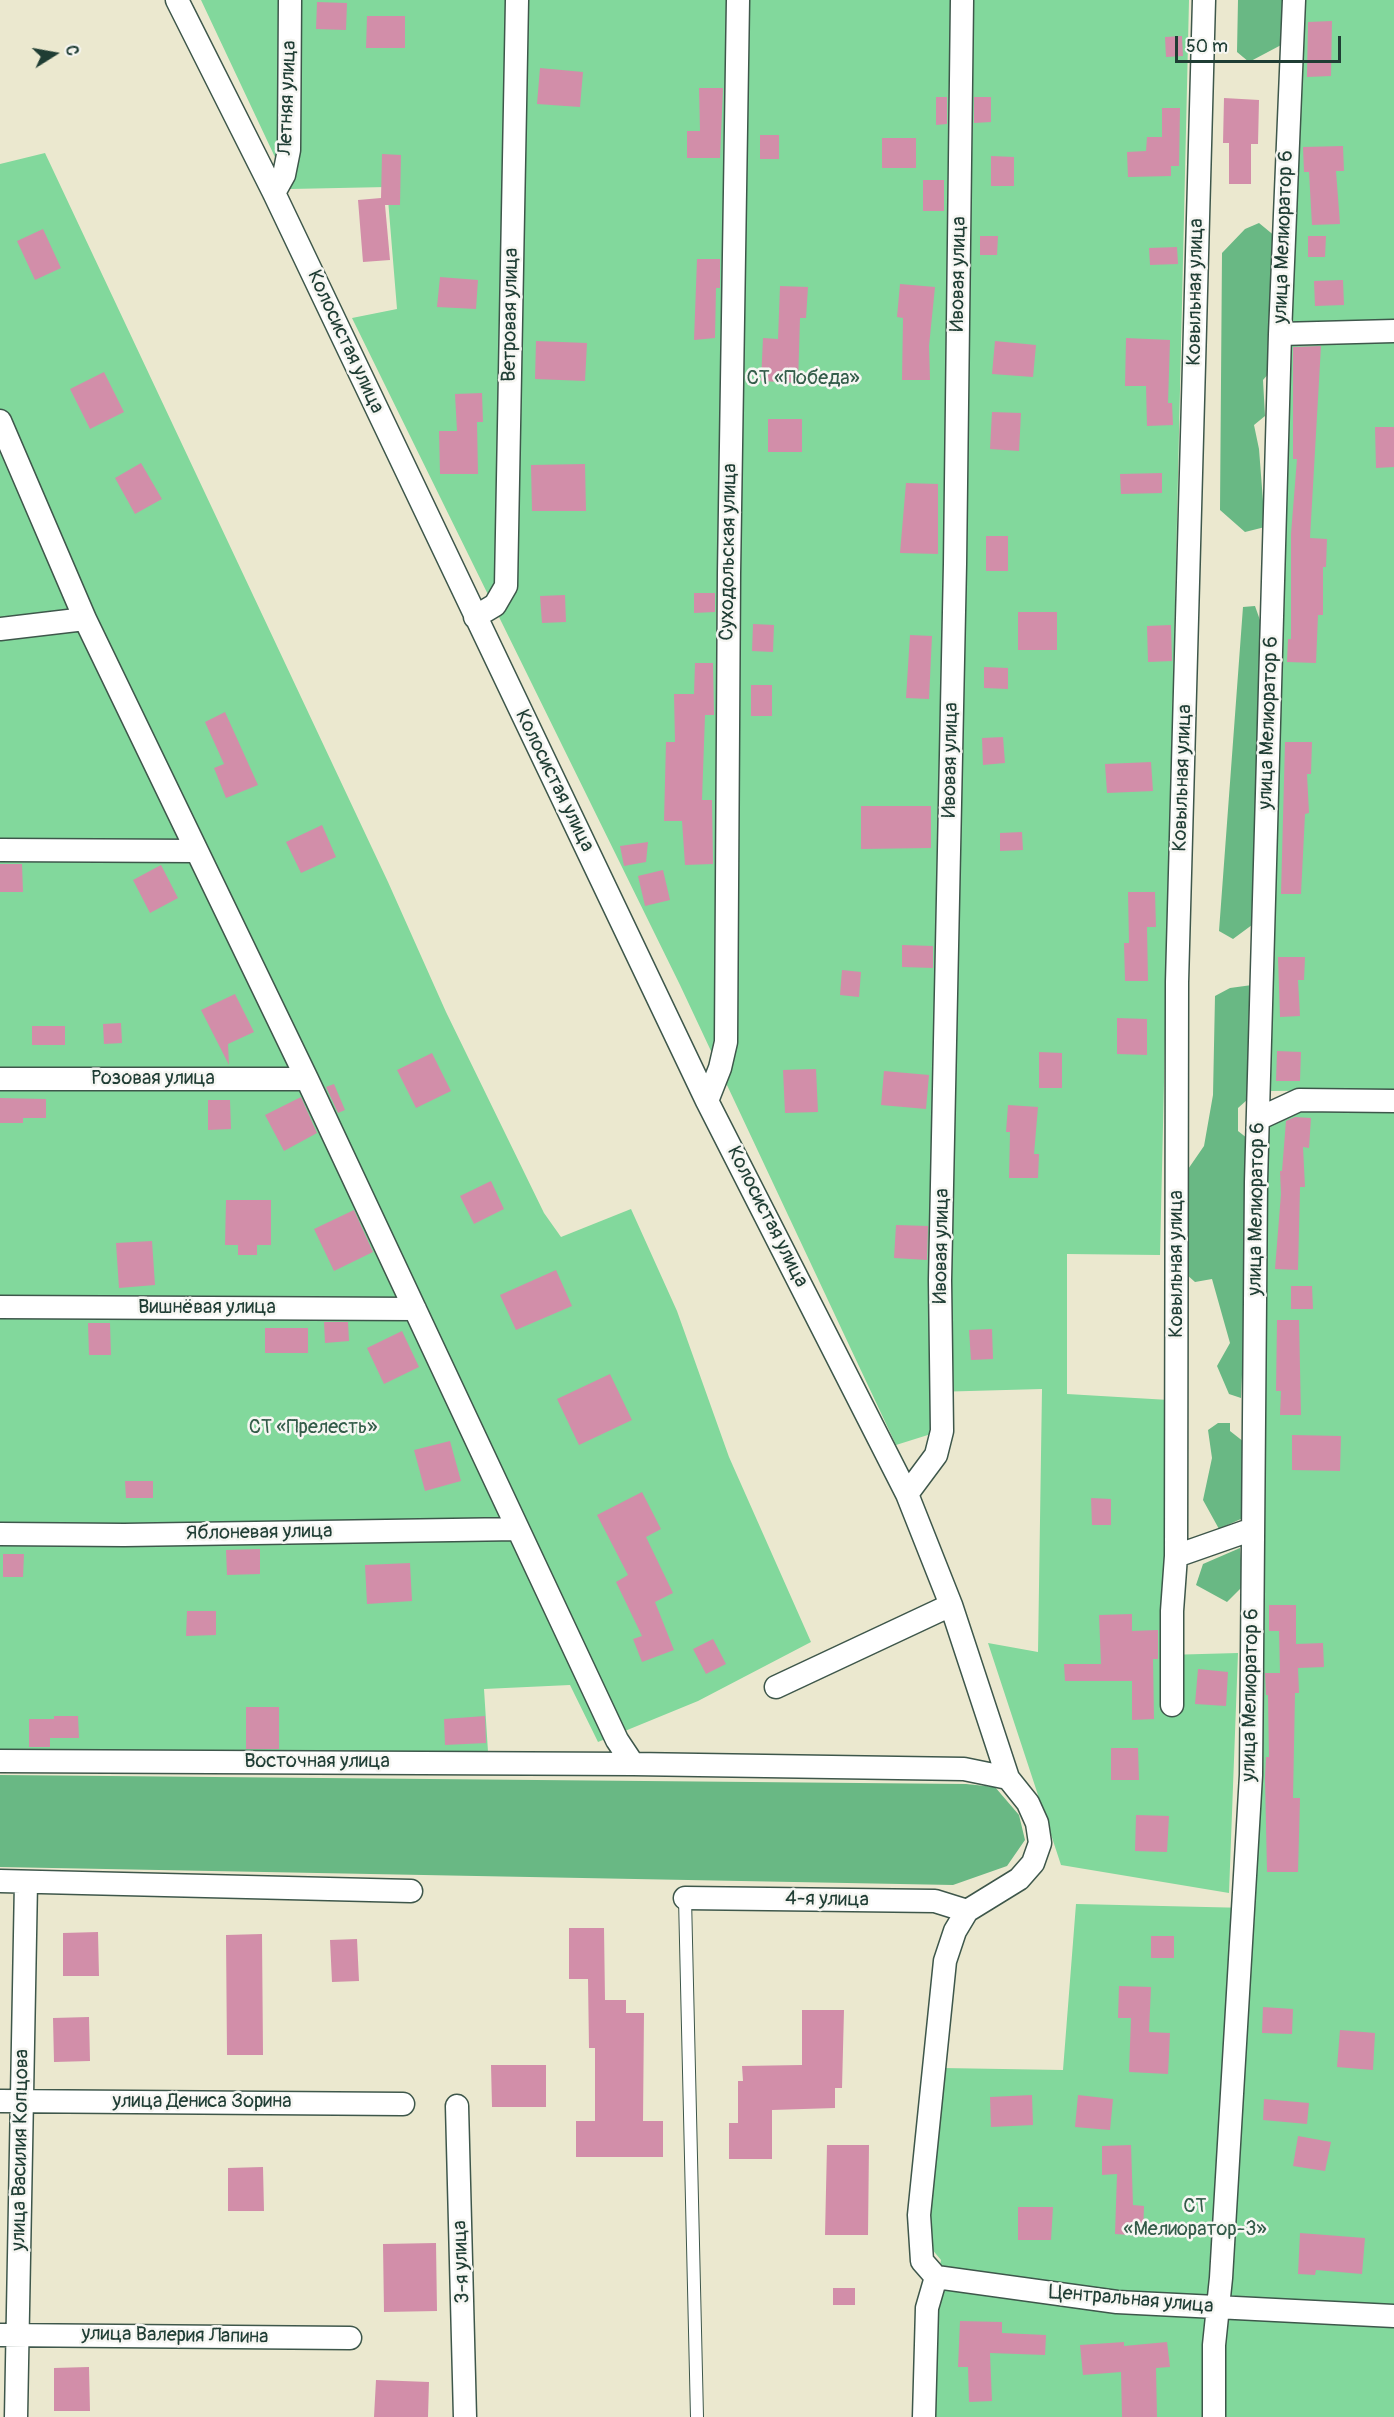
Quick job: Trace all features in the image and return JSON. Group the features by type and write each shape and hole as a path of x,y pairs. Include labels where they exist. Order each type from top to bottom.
{"street":[{"name":"Колосистая улица","path":"177,0 274,193 707,1101 910,1501 951,1605 1008,1778"},
{"name":"Летняя улица","path":"274,193 284,175 289,150 290,0"},
{"name":"Ветровая улица","path":"475,617 495,605 506,586 517,0"},
{"name":"Суходольская улица","path":"707,1101 720,1068 726,1042 729,573 738,0"},
{"name":"Ивовая улица","path":"910,1501 936,1455 942,1431 940,1268 955,564 962,0"},
{"name":"Ковыльная улица","path":"1172,1705 1172,1611 1176,1556 1177,982 1204,0"},
{"name":"улица Мелиоратор 6","path":"1214,2417 1214,2345 1251,1775 1258,1119 1280,334 1294,0"},
{"path":"1280,334 1394,331"},
{"path":"0,421 85,619 307,1079 617,1740 633,1764"},
{"path":"0,629 85,619"},
{"path":"0,850 196,851"},
{"name":"Розовая улица","path":"0,1079 307,1079"},
{"path":"1258,1119 1299,1100 1394,1101"},
{"name":"Вишнёвая улица","path":"0,1307 415,1309"},
{"path":"1176,1556 1253,1528"},
{"name":"Яблоневая улица","path":"0,1534 124,1536 518,1529"},
{"path":"776,1687 951,1605"},
{"name":"Восточная улица","path":"0,1761 633,1764 964,1769 1008,1778"},
{"path":"924,2417 927,2308 936,2277 922,2261 919,2215 945,1961 955,1931 967,1911 1019,1879 1032,1863 1040,1843 1037,1823 1028,1803 1008,1778"},
{"path":"0,1881 411,1891"},
{"name":"улица Василия Копцова","path":"16,2417 9,2335 11,2101 26,1882"},
{"name":"4-я улица","path":"685,1898 935,1901 967,1911"},
{"name":"улица Дениса Зорина","path":"11,2101 403,2104"},
{"name":"3-я улица","path":"457,2106 465,2417"},
{"name":"Центральная улица","path":"936,2277 1117,2302 1394,2316"},
{"name":"улица Валерия Лапина","path":"9,2335 350,2338"}],"lane":[{"path":"685,1898 697,2417"}],"green space":[{"name":"СТ «Победа»","path":"201,0 1189,0 1160,1255 1067,1254 1067,1394 1169,1400 1166,1655 1238,1653 1229,1893 1061,1865 988,1643 1038,1652 1042,1389 933,1392 931,1434 896,1445 680,985 352,318 397,309 387,187 290,189"},
{"path":"1238,0 1284,0 1283,44 1249,62 1237,52"},
{"path":"1298,0 1394,0 1394,1090 1268,1091"},
{"name":"СТ «Прелесть»","path":"45,153 388,882 446,1012 544,1213 561,1237 631,1209 677,1311 729,1457 811,1642 698,1701 598,1742 570,1685 484,1689 488,1752 0,1751 0,164"},
{"path":"1259,223 1276,237 1270,372 1263,380 1265,416 1254,425 1259,449 1265,527 1245,532 1220,510 1222,253 1245,229"},
{"path":"1255,606 1261,623 1256,922 1233,939 1219,931 1243,607"},
{"path":"1252,985 1247,1100 1238,1108 1238,1131 1252,1142 1241,1398 1229,1394 1217,1366 1230,1343 1212,1279 1195,1282 1186,1274 1184,1175 1204,1146 1213,1095 1215,996 1230,988"},
{"name":"СТ «Мелиоратор-3»","path":"1267,1109 1394,1109 1394,2417 931,2417 932,2308 941,2260 925,2241 942,2068 1063,2070 1076,1904 1249,1908"},
{"path":"1218,1423 1230,1423 1230,1431 1244,1442 1243,1518 1219,1529 1203,1500 1212,1458 1208,1430"},
{"path":"1240,1548 1243,1586 1227,1602 1196,1585 1203,1564"},
{"path":"0,1775 966,1784 995,1787 1019,1815 1025,1840 1007,1866 953,1885 0,1867"}],"building":[{"path":"317,2 347,3 346,30 316,29"},
{"path":"367,16 405,16 405,48 366,48"},
{"path":"1332,21 1331,76 1307,77 1308,22"},
{"path":"1182,36 1183,56 1166,57 1165,37"},
{"path":"540,68 583,72 580,107 537,104"},
{"path":"699,88 723,88 720,158 687,158 687,131 700,131"},
{"path":"936,97 947,97 947,124 936,125"},
{"path":"974,97 991,97 991,122 974,123"},
{"path":"1224,98 1259,100 1258,144 1251,144 1251,184 1229,184 1229,143 1223,143"},
{"path":"1162,108 1180,108 1179,166 1171,166 1171,176 1128,177 1127,152 1146,151 1147,137 1162,137"},
{"path":"760,135 779,135 779,159 760,159"},
{"path":"882,138 916,138 916,168 882,168"},
{"path":"1343,146 1344,171 1336,171 1340,224 1312,225 1309,172 1304,172 1303,147"},
{"path":"382,154 401,155 400,205 385,205 390,260 363,262 358,200 381,198"},
{"path":"991,156 1014,157 1014,186 991,186"},
{"path":"923,180 944,180 944,211 923,211"},
{"path":"43,229 61,268 35,280 17,241"},
{"path":"980,236 998,236 997,255 980,255"},
{"path":"1308,236 1326,236 1325,257 1308,257"},
{"path":"1177,247 1178,264 1150,265 1149,248"},
{"path":"697,259 720,259 720,288 716,288 715,338 694,340"},
{"path":"440,277 478,280 476,309 437,307"},
{"path":"1343,280 1344,305 1315,306 1314,281"},
{"path":"900,284 935,287 929,346 930,380 902,380 903,318 897,317"},
{"path":"780,286 808,287 806,318 800,318 798,383 761,381 763,338 778,339"},
{"path":"1126,338 1170,340 1168,403 1172,403 1173,425 1147,426 1146,386 1125,386"},
{"path":"536,341 587,343 585,381 535,379"},
{"path":"995,341 1036,345 1033,377 992,374"},
{"path":"1321,346 1310,538 1327,539 1326,567 1323,567 1323,615 1318,615 1316,663 1287,662 1288,639 1291,639 1291,534 1297,459 1293,459 1293,347"},
{"path":"104,372 124,412 90,429 70,389"},
{"path":"482,393 483,422 477,422 478,474 440,474 439,431 457,431 455,394"},
{"path":"992,412 1021,413 1019,451 990,449"},
{"path":"768,419 802,419 802,452 768,452"},
{"path":"1375,427 1394,427 1394,467 1376,468"},
{"path":"141,463 162,499 135,514 115,478"},
{"path":"585,464 586,511 532,511 531,465"},
{"path":"1162,473 1162,493 1121,494 1120,474"},
{"path":"906,483 938,484 938,554 900,553"},
{"path":"986,536 1008,536 1008,571 986,571"},
{"path":"694,593 715,593 715,612 694,613"},
{"path":"565,595 566,622 542,623 540,596"},
{"path":"1018,612 1057,612 1057,650 1018,650"},
{"path":"753,624 774,625 773,652 752,651"},
{"path":"1171,625 1172,661 1148,662 1147,626"},
{"path":"910,635 932,636 929,699 906,698"},
{"path":"695,663 713,663 714,715 705,715 702,800 712,800 713,864 685,865 682,821 664,821 666,742 675,742 674,694 694,694"},
{"path":"984,667 1008,668 1008,689 984,688"},
{"path":"751,685 772,685 772,716 751,716"},
{"path":"225,712 258,785 226,798 214,768 224,764 205,722"},
{"path":"1003,737 1005,763 983,765 982,738"},
{"path":"1285,742 1312,742 1311,774 1307,774 1309,813 1305,814 1301,894 1281,894"},
{"path":"1151,762 1153,791 1107,793 1105,764"},
{"path":"861,806 931,806 931,848 861,849"},
{"path":"322,825 336,857 301,873 286,842"},
{"path":"1022,832 1023,850 1000,851 1000,833"},
{"path":"648,842 646,862 624,866 620,846"},
{"path":"0,864 22,864 23,892 0,892"},
{"path":"161,865 178,898 150,913 133,880"},
{"path":"663,870 670,900 645,906 638,876"},
{"path":"1128,892 1155,892 1156,927 1147,927 1148,981 1125,981 1124,943 1129,943"},
{"path":"902,945 933,946 933,968 902,967"},
{"path":"1278,957 1305,957 1304,980 1298,980 1300,1016 1280,1017"},
{"path":"842,970 861,972 859,997 840,995"},
{"path":"235,994 254,1032 228,1044 229,1065 201,1010"},
{"path":"1117,1018 1147,1019 1147,1055 1117,1054"},
{"path":"121,1023 122,1043 104,1044 103,1024"},
{"path":"32,1026 65,1026 65,1045 32,1045"},
{"path":"1277,1051 1301,1052 1300,1081 1276,1081"},
{"path":"1039,1052 1062,1053 1062,1088 1039,1088"},
{"path":"432,1053 451,1091 416,1108 397,1070"},
{"path":"816,1069 818,1112 785,1113 783,1070"},
{"path":"884,1071 929,1075 926,1109 881,1105"},
{"path":"334,1084 345,1110 338,1113 326,1087"},
{"path":"301,1097 317,1133 284,1151 265,1115"},
{"path":"0,1098 46,1099 46,1118 23,1118 23,1123 0,1123"},
{"path":"208,1100 230,1100 231,1129 208,1130"},
{"path":"1008,1105 1038,1107 1034,1154 1039,1154 1038,1178 1009,1178 1010,1132 1006,1132"},
{"path":"1295,1117 1311,1118 1309,1148 1303,1147 1305,1187 1300,1187 1298,1270 1275,1269 1281,1194 1280,1171 1282,1171 1286,1121"},
{"path":"491,1181 504,1209 474,1224 460,1196"},
{"path":"226,1200 271,1200 271,1245 257,1245 257,1255 238,1255 238,1245 225,1245"},
{"path":"354,1210 373,1252 334,1271 314,1229"},
{"path":"896,1225 928,1226 927,1260 894,1258"},
{"path":"152,1241 155,1285 119,1288 116,1243"},
{"path":"556,1270 572,1306 516,1330 500,1295"},
{"path":"1291,1286 1312,1286 1313,1309 1291,1309"},
{"path":"1277,1320 1299,1320 1301,1415 1280,1415 1281,1391 1276,1391"},
{"path":"324,1322 348,1322 349,1341 325,1343"},
{"path":"88,1323 110,1323 111,1355 89,1355"},
{"path":"265,1328 308,1328 308,1353 265,1353"},
{"path":"992,1329 993,1359 971,1360 969,1330"},
{"path":"402,1331 419,1367 384,1384 367,1348"},
{"path":"610,1374 632,1420 579,1445 557,1399"},
{"path":"1292,1435 1341,1436 1340,1471 1292,1470"},
{"path":"450,1441 461,1481 425,1491 414,1450"},
{"path":"125,1481 153,1481 153,1498 126,1498"},
{"path":"642,1492 661,1529 646,1537 673,1593 655,1602 674,1650 642,1662 633,1639 642,1636 616,1582 628,1575 597,1515"},
{"path":"1091,1498 1111,1499 1111,1525 1092,1525"},
{"path":"260,1549 260,1574 227,1575 226,1550"},
{"path":"3,1554 24,1554 23,1577 3,1577"},
{"path":"410,1563 412,1601 367,1604 365,1565"},
{"path":"1269,1605 1296,1605 1296,1644 1323,1643 1324,1667 1298,1668 1299,1693 1295,1693 1293,1798 1300,1798 1298,1872 1267,1872 1265,1778 1266,1757 1269,1757 1268,1695 1266,1695 1265,1673 1280,1673 1279,1631 1269,1631"},
{"path":"187,1611 216,1611 216,1635 186,1636"},
{"path":"1132,1614 1132,1631 1158,1630 1158,1659 1153,1659 1154,1719 1132,1720 1132,1681 1065,1681 1064,1664 1101,1664 1099,1615"},
{"path":"713,1639 726,1664 706,1674 693,1649"},
{"path":"1198,1669 1228,1672 1226,1706 1195,1704"},
{"path":"246,1707 279,1707 279,1749 246,1749"},
{"path":"54,1716 78,1716 79,1738 50,1738 50,1747 29,1747 29,1719 54,1719"},
{"path":"485,1716 486,1743 445,1745 444,1719"},
{"path":"1111,1748 1138,1748 1139,1780 1111,1780"},
{"path":"1136,1815 1169,1816 1167,1852 1135,1851"},
{"path":"569,1928 604,1928 605,2000 626,2000 626,2013 644,2013 643,2121 663,2121 663,2157 576,2157 576,2121 595,2121 595,2048 589,2048 588,1979 569,1979"},
{"path":"98,1932 99,1976 63,1976 63,1933"},
{"path":"262,1934 263,2055 227,2055 226,1935"},
{"path":"1151,1936 1174,1936 1174,1958 1151,1958"},
{"path":"357,1939 359,1981 332,1982 330,1940"},
{"path":"1119,1986 1151,1987 1149,2032 1170,2033 1168,2074 1129,2072 1131,2018 1118,2018"},
{"path":"1263,2007 1293,2009 1292,2034 1262,2033"},
{"path":"802,2010 844,2010 842,2088 835,2088 835,2108 772,2110 772,2159 729,2159 729,2123 738,2123 738,2081 743,2081 742,2066 802,2065"},
{"path":"89,2017 90,2061 54,2062 53,2018"},
{"path":"1340,2030 1375,2033 1373,2070 1337,2067"},
{"path":"491,2065 546,2065 546,2107 492,2107"},
{"path":"1032,2095 1033,2125 991,2127 990,2097"},
{"path":"1078,2095 1113,2099 1110,2130 1075,2127"},
{"path":"1264,2099 1309,2103 1307,2124 1263,2120"},
{"path":"1298,2136 1331,2142 1325,2171 1293,2166"},
{"path":"827,2145 869,2145 868,2235 825,2235"},
{"path":"1131,2145 1133,2205 1144,2206 1143,2236 1115,2234 1117,2174 1102,2175 1102,2146"},
{"path":"263,2167 264,2211 228,2211 228,2168"},
{"path":"1018,2207 1053,2207 1051,2240 1018,2240"},
{"path":"1300,2233 1365,2238 1362,2274 1316,2270 1315,2275 1298,2274"},
{"path":"436,2243 437,2311 384,2312 383,2244"},
{"path":"833,2288 855,2288 855,2305 833,2305"},
{"path":"960,2321 1002,2322 1002,2333 1046,2335 1045,2355 990,2353 992,2401 969,2402 968,2367 958,2367"},
{"path":"1124,2342 1124,2346 1167,2342 1170,2367 1156,2368 1157,2417 1122,2417 1121,2372 1083,2375 1080,2345"},
{"path":"89,2367 90,2411 54,2411 54,2368"},
{"path":"376,2380 429,2382 428,2417 374,2417"}]}
